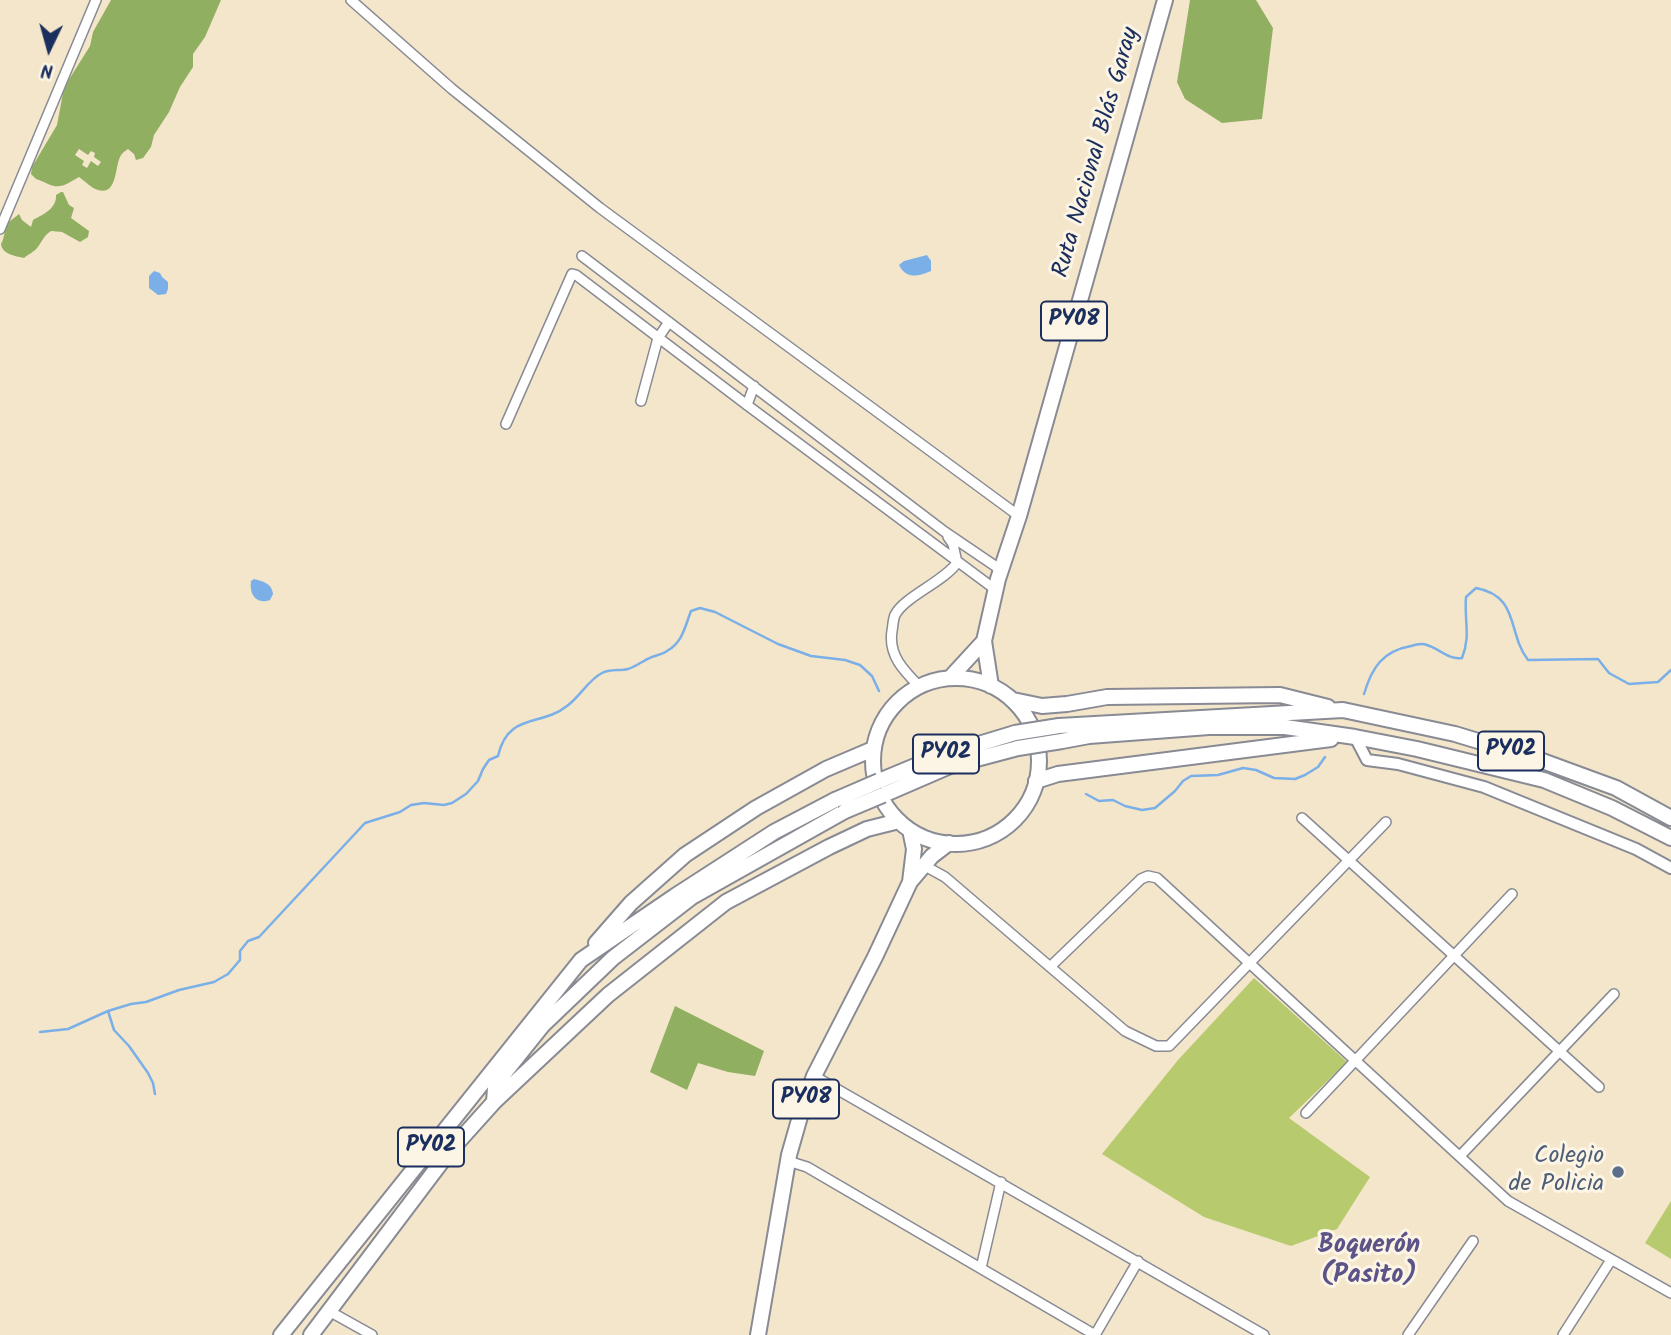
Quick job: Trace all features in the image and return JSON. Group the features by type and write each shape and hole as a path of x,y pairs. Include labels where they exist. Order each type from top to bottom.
{"highway":[{"name":"Ruta Nacional Blás Garay","path":"991,686 984,641 1001,570 1019,516 1165,0"},
{"name":"Ruta Nacional Blás Garay","path":"950,678 984,641"},
{"path":"950,678 977,681 991,686 1013,700 1023,711 1036,738 1039,752 1037,782 1015,820 991,836 963,843 922,837 904,826 880,796 873,765 877,734 888,712 905,695 919,686 950,678"},
{"path":"1013,700 1042,706 1107,697 1280,695 1343,710"},
{"name":"PY02","path":"281,1335 581,960 774,832 881,788 939,756 1015,733 1060,733 1343,710 1455,734 1537,759 1616,788 1671,818"},
{"name":"PY02","path":"881,788 1060,733 1089,736 1209,727 1285,727 1418,749 1544,780 1612,808 1671,838"},
{"path":"1037,782 1058,774 1351,737"},
{"path":"581,960 631,903 685,855 756,808 826,769 873,749"},
{"name":"PY02","path":"311,1335 449,1152 494,1102 495,1088 503,1075 543,1025 613,958 692,897 840,806"},
{"path":"904,826 914,849 911,882"},
{"path":"494,1102 608,995 726,902 867,829 904,826"},
{"path":"911,882 932,856 949,843"},
{"name":"PY08","path":"758,1335 788,1161 801,1113 814,1076 911,882"}],"street":[{"path":"0,229 96,0"},
{"path":"351,0 453,89 600,208 1019,516"},
{"path":"582,256 945,532 1001,570"},
{"path":"506,424 572,275 576,275 996,590"},
{"path":"641,401 659,338 669,322"},
{"path":"747,405 754,386"},
{"path":"945,532 953,544 957,563"},
{"path":"943,552 942,565 945,575"},
{"path":"919,686 901,668 890,641 895,614 957,563"},
{"path":"1351,737 1367,761 1398,764 1484,787 1636,849 1671,868"},
{"path":"1302,818 1600,1087"},
{"path":"925,866 946,877 1125,1031 1156,1046 1170,1046 1386,822"},
{"path":"1050,967 1141,879 1148,876 1157,878 1508,1200 1671,1293"},
{"path":"1306,1112 1512,894"},
{"path":"1460,1156 1614,994"},
{"path":"814,1076 1264,1335"},
{"path":"788,1161 807,1167 1095,1335 1138,1261"},
{"path":"981,1268 1001,1182"},
{"path":"1408,1335 1473,1241"},
{"path":"1563,1335 1611,1260"},
{"path":"329,1311 372,1335"}],"green space":[{"path":"111,0 221,0 205,37 193,54 193,67 154,135 151,147 143,158 136,160 128,149 124,152 112,185 104,191 93,188 79,177 64,185 53,186 31,174 32,167 57,125 63,93 90,46 93,32","holes":["79,149 88,155 91,151 95,153 94,157 101,162 98,166 91,161 87,168 82,165 84,161 75,155"]},
{"path":"1190,0 1256,0 1273,28 1262,119 1222,123 1185,99 1177,82"},
{"path":"61,192 74,208 71,218 89,231 88,237 80,242 62,232 51,231 35,250 24,258 4,250 1,244 8,223 19,214 31,227 33,220 49,210 56,200 56,195"},
{"path":"1254,978 1347,1062 1289,1118 1370,1177 1337,1229 1291,1246 1204,1217 1102,1154 1178,1060"},
{"path":"675,1006 764,1051 755,1076 728,1072 698,1063 687,1090 650,1072"},
{"path":"1671,1201 1671,1259 1645,1243"}],"water":[{"path":"927,255 931,261 931,271 926,273 909,275 899,265 904,261"},
{"path":"154,271 160,273 168,282 166,294 158,295 149,288 149,276"},
{"path":"254,579 271,587 273,594 270,600 261,601 254,597 251,581"}],"waterway":[{"path":"1364,694 1375,668 1386,656 1401,648 1423,644 1452,657 1462,658 1467,635 1466,597 1476,588 1490,592 1506,607 1528,660 1598,659 1609,673 1629,684 1658,682 1671,670"},
{"path":"40,1032 68,1029 108,1011 214,982 228,974 240,960 240,951 248,941 259,937 365,823 400,812 411,805 452,803 466,794 478,781 489,760 498,756 503,742 517,726 567,706 602,673 628,669 667,651 680,638 691,611 700,608 715,612 778,644 811,656 845,660 860,665 872,676 879,691"},
{"path":"1086,794 1099,801 1113,800 1142,810 1155,808 1191,776 1218,775 1243,768 1274,778 1295,779 1318,767 1325,757"},
{"path":"108,1011 114,1030 148,1073 155,1094"}],"place":[{"name":"Colegio de Policia","path":"1618,1172"}],"district":[{"name":"Boquerón (Pasito)","path":"1369,1263"}]}
